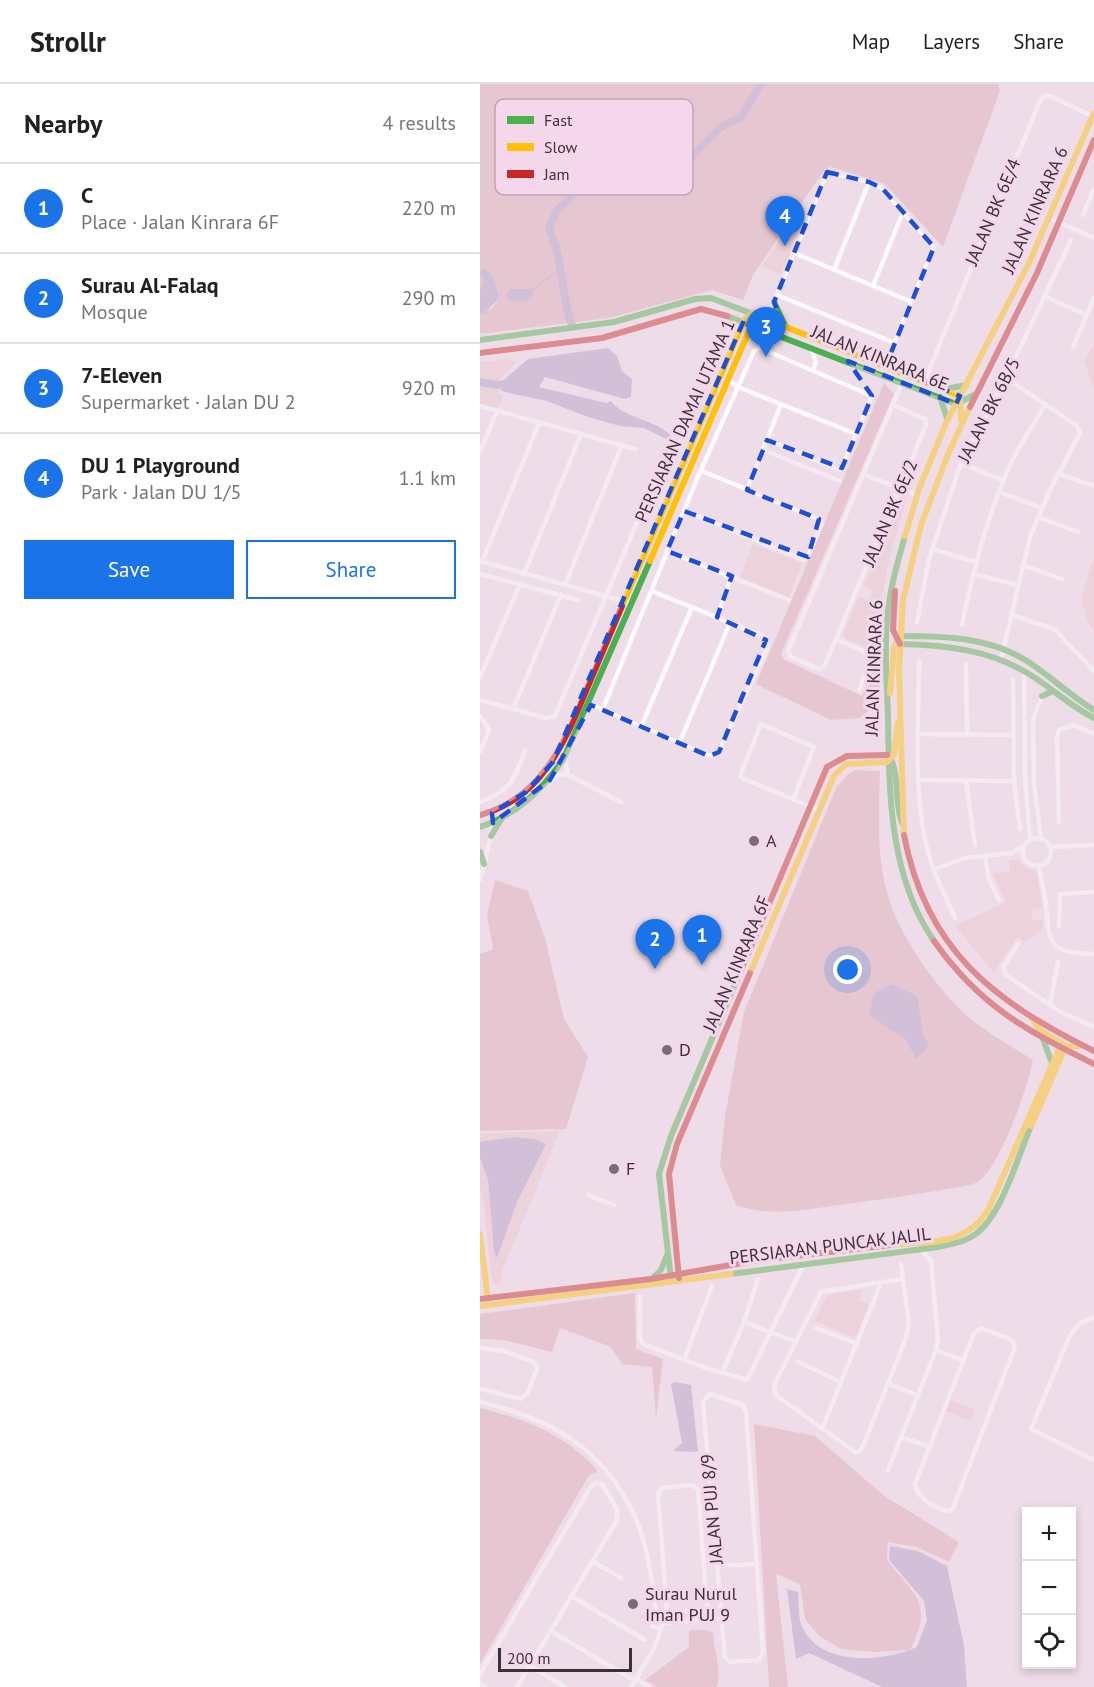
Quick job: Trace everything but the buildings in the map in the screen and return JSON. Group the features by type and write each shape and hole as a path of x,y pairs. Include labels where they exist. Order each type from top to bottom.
{"main road":[{"name":"JALAN KINRARA 6","path":"1063,1047 1042,1038 976,992 929,935 899,865 887,777 889,759 887,745 888,608 917,495 947,422 1006,311 1094,115"},
{"name":"JALAN KINRARA 6","path":"1084,1046 1032,1018 985,986 950,944 926,900 910,863 901,798 900,640 906,581 921,525 939,474 974,395 1017,315 1094,140"},
{"name":"JALAN KINRARA 6E","path":"480,340 614,322 695,299 723,301 925,380 946,390 959,401"},
{"path":"775,299 784,326"},
{"name":"JALAN KINRARA 6E","path":"480,352 602,338 701,309 733,316 902,383 940,397 959,401"},
{"name":"PERSIARAN DAMAI UTAMA 1","path":"492,813 506,807 526,792 553,762 739,331 744,321 752,313"},
{"name":"PERSIARAN DAMAI UTAMA 1","path":"503,818 550,780 565,758 591,705 747,336 752,324 752,313"},
{"path":"733,316 739,331"},
{"path":"747,336 764,328"},
{"path":"946,390 966,385"},
{"path":"960,426 959,401 974,395"},
{"path":"940,397 948,415 947,422"},
{"path":"888,706 900,640 892,621 896,573"},
{"path":"901,622 912,636"},
{"path":"900,640 912,636 975,641 1004,650 1025,660 1094,710"},
{"path":"900,640 912,645 973,650 1001,659 1024,670 1094,718"},
{"path":"900,656 912,645"},
{"path":"1047,676 1050,689"},
{"path":"1042,696 1050,689"},
{"path":"900,707 889,759 897,810 905,827"},
{"path":"887,745 873,759 884,769 887,777"},
{"name":"JALAN KINRARA 6F","path":"672,1283 659,1174 688,1096 827,767 833,761 847,755 889,759"},
{"name":"JALAN KINRARA 6F","path":"680,1282 669,1174 673,1155 834,776 842,766 873,759"},
{"path":"480,815 492,813"},
{"path":"480,827 503,818"},
{"path":"491,836 503,818"},
{"path":"480,852 484,864"},
{"path":"766,914 774,917"},
{"path":"1032,1018 1040,1030 1063,1047 1094,1064"},
{"path":"1042,1038 1052,1064"},
{"path":"1063,1047 1084,1046 1094,1051"},
{"name":"PERSIARAN PUNCAK JALIL","path":"480,1299 488,1301 672,1283 783,1266 938,1247 970,1239 988,1224 1060,1060 1063,1047"},
{"name":"PERSIARAN PUNCAK JALIL","path":"480,1306 488,1301 651,1279 795,1256 957,1238 974,1230 989,1208 1052,1064 1063,1047"},
{"path":"1060,1060 1075,1054"},
{"path":"688,1096 696,1099"},
{"path":"480,1234 488,1301"},
{"path":"651,1279 661,1270 668,1253"},
{"path":"676,1253 683,1265 697,1270"},
{"path":"795,1256 804,1264"}],"street":[{"name":"JALAN BK 6E/4","path":"925,380 1040,101 1044,96 1050,96 1094,115"},
{"path":"764,328 827,172 869,182 882,188 934,247 890,354 880,363"},
{"path":"834,270 869,182"},
{"path":"1083,215 1094,189"},
{"path":"873,286 903,212"},
{"path":"1049,218 1094,238"},
{"name":"JALAN BK 6B/5","path":"917,622 932,549 961,463 1046,297 1071,240"},
{"path":"794,253 912,302"},
{"path":"1046,297 1087,315"},
{"path":"1073,347 1094,298"},
{"path":"775,299 895,343"},
{"path":"810,346 816,362"},
{"path":"602,711 684,511 754,351 759,348 872,396 842,468 839,470 767,440"},
{"path":"813,370 816,362 830,354"},
{"name":"JALAN KINRARA 6E","path":"890,354 892,367"},
{"path":"730,375 733,384 738,387 856,434"},
{"path":"1001,659 1022,565 1038,517 1080,433 1076,425 1006,378"},
{"path":"902,383 863,474 917,495"},
{"path":"723,392 730,387 738,387"},
{"path":"747,490 781,404"},
{"name":"JALAN BK 6E/2","path":"863,474 788,654 823,669 926,422 893,405"},
{"path":"962,625 975,562 999,492 1045,405"},
{"path":"480,406 635,449"},
{"path":"480,452 497,411"},
{"path":"539,423 481,561 633,603"},
{"path":"524,574 581,434"},
{"path":"565,585 622,445"},
{"path":"763,450 840,481"},
{"path":"480,700 549,718 555,716 663,459"},
{"path":"961,463 1004,481"},
{"path":"684,511 804,560 808,557 822,523 819,519 702,471"},
{"path":"1059,474 1094,486"},
{"path":"999,492 1042,508"},
{"path":"1038,517 1078,532"},
{"path":"932,549 975,562"},
{"path":"668,551 789,600"},
{"path":"1022,565 1062,579"},
{"path":"480,574 578,600"},
{"path":"973,574 1017,585"},
{"path":"717,617 732,576"},
{"path":"480,677 520,584"},
{"path":"591,705 709,756 719,752 767,649 766,640 762,635 651,591"},
{"path":"513,709 561,595"},
{"path":"641,727 692,607"},
{"path":"1012,615 1054,630 1094,672"},
{"path":"679,744 730,622"},
{"path":"836,639 867,652 870,657 871,663 859,690"},
{"path":"919,661 920,780 926,838 935,869 955,918"},
{"path":"966,664 967,733"},
{"path":"1024,670 1025,776 1030,840"},
{"path":"1013,680 1014,781 1020,829"},
{"path":"1042,696 1033,719 1034,783 1041,838 1050,847 1094,845"},
{"path":"480,716 489,730 480,752"},
{"path":"793,800 814,747 761,724 740,776 793,800 819,810"},
{"path":"1059,822 1057,736 1059,730 1074,725 1094,734"},
{"path":"919,734 1013,735"},
{"path":"480,802 498,795 511,785 525,750"},
{"path":"565,758 568,775"},
{"path":"550,780 557,776 568,775 621,802"},
{"path":"920,780 1014,781"},
{"path":"966,780 975,846"},
{"path":"480,880 491,836 492,813"},
{"path":"1012,853 1030,840 1041,838"},
{"path":"1023,857 1024,845"},
{"path":"1039,867 1049,859 1050,847"},
{"path":"935,869 965,858 1012,853 1023,857 1028,864 1039,867"},
{"path":"985,856 989,879 999,900"},
{"path":"1039,867 1046,905 1046,925 1051,942 1064,951 1094,954"},
{"path":"1059,926 1058,899 1060,894 1094,892"},
{"path":"1018,944 1002,971 1059,1011 1094,1027"},
{"path":"1050,1004 1058,962"},
{"path":"720,1020 728,1023"},
{"path":"588,1195 614,1205"},
{"path":"888,1470 936,1350 938,1325 931,1261 938,1247"},
{"path":"921,1249 931,1261"},
{"path":"640,1297 642,1343 722,1373 748,1379 804,1264"},
{"path":"901,1264 909,1328 889,1384 859,1452 855,1452 773,1391 821,1292 902,1279"},
{"path":"783,1266 794,1271 791,1291"},
{"path":"722,1373 744,1322 758,1279"},
{"path":"822,1429 881,1283"},
{"path":"684,1360 712,1286"},
{"path":"1094,1317 1080,1323 1070,1335 1031,1429 1094,1460"},
{"path":"744,1322 796,1342"},
{"path":"816,1328 857,1344"},
{"path":"981,1328 1012,1340 1016,1347 953,1509 948,1511 940,1509 916,1490 915,1484 964,1361 974,1334 981,1328"},
{"path":"480,1348 504,1351 534,1362 537,1369 528,1392 521,1399 480,1389"},
{"path":"936,1350 964,1361"},
{"path":"798,1362 842,1382"},
{"path":"889,1384 917,1395"},
{"name":"JALAN PUJ 8/9","path":"710,1394 743,1405 746,1412 757,1564 763,1653 758,1660 726,1660 703,1402 710,1394"},
{"path":"480,1402 532,1417 587,1448 601,1464 636,1520 645,1550 657,1618 663,1623 721,1619"},
{"path":"900,1437 929,1446"},
{"path":"480,1674 590,1488 596,1483 602,1484 617,1509 618,1516 518,1687"},
{"path":"708,1611 667,1612 658,1493 663,1488 692,1485 698,1488 708,1611 708,1620"},
{"path":"592,1561 621,1578"},
{"path":"717,1566 757,1564"},
{"path":"571,1596 645,1640"},
{"path":"657,1618 653,1621 652,1626 660,1629"},
{"path":"631,1687 654,1649 663,1623"},
{"path":"551,1631 650,1687"},
{"path":"530,1666 565,1687"},
{"path":"480,1683 486,1687"}],"highlighted area":[{"path":"827,172 869,182 882,188 934,247 886,365 960,396 956,404 848,361 872,396 842,468 767,440 747,490 819,519 808,557 684,511 667,551 732,576 717,617 766,640 719,752 709,756 591,705 550,780 493,823 492,813 526,792 553,762 744,320 763,329 767,319 783,325 774,302"}],"shaded area":[{"path":"480,84 998,84 1000,91 943,247 885,184 831,167 825,169 753,275 743,300 712,290 609,318 480,334 480,313 492,308 500,298 497,287 481,277 483,282 480,290"},
{"path":"793,221 801,225 781,275 762,266"},
{"path":"483,268 493,276 500,298 484,313 480,313 480,290 483,282 480,272"},
{"path":"509,289 534,289 531,298 524,302 510,301 506,296"},
{"path":"1094,345 1094,389 1084,361"},
{"path":"608,348 617,356 622,371 632,379 631,397 625,399 545,377 539,387 606,403 611,401 625,412 664,430 671,436 674,443 644,428 620,426 588,417 547,401 502,391 498,385 528,359"},
{"path":"508,359 516,362 499,380 498,392 503,396 498,408 480,404 480,362"},
{"path":"884,383 894,394 781,654 783,659 862,696 867,689 874,666 879,668 880,702 859,718 831,720 756,684"},
{"path":"901,496 905,496 907,500 886,575 876,651 846,639 843,634 859,597 869,601 873,590 864,586"},
{"path":"752,544 802,563 789,597 740,578"},
{"path":"1094,558 1094,631 1085,612 1083,595"},
{"path":"856,770 880,771 879,836 882,868 889,899 912,948 959,1008 986,1030 1033,1060 1020,1105 1004,1143 987,1173 979,1181 966,1186 936,1191 804,1210 777,1212 750,1209 736,1205 720,1166 725,1116 744,1012 836,788 848,774"},
{"path":"1017,859 1026,869 1037,872 1042,908 1032,909 1032,920 1042,920 1043,929 1025,942 1018,937 993,972 955,926 1006,902 993,873 1010,872 1009,860"},
{"path":"495,880 528,891 545,938 564,1019 588,1057 566,1129 480,1131 480,954 493,949 487,915"},
{"path":"892,984 917,996 923,1034 929,1046 916,1059 905,1039 869,1015 874,993"},
{"path":"560,1131 501,1274 501,1284 496,1285 492,1282 484,1205 480,1189 480,1133"},
{"path":"514,1137 534,1139 546,1144 517,1202 497,1258 494,1251 488,1179 480,1158 480,1142"},
{"path":"863,1289 858,1300 869,1304 857,1334 853,1337 814,1321 827,1295"},
{"path":"635,1293 636,1349 663,1359 656,1418 652,1367 622,1364 611,1347 560,1328 552,1352 504,1340 480,1339 480,1314"},
{"path":"675,1382 691,1385 698,1452 673,1451 682,1443 671,1384"},
{"path":"949,1399 975,1410 970,1421 944,1410"},
{"path":"480,1408 529,1423 559,1438 598,1471 589,1475 480,1664"},
{"path":"754,1424 815,1436 883,1495 959,1542 949,1562 917,1547 888,1542 887,1560 913,1592 921,1611 921,1621 910,1650 875,1652 841,1649 819,1636 805,1619 800,1584 776,1574 788,1687 769,1687"},
{"path":"890,1546 918,1551 947,1566 964,1646 967,1687 882,1687 809,1653 796,1659 787,1589 798,1592 801,1624 810,1638 822,1648 836,1655 870,1658 887,1656 917,1647 927,1620 924,1601 889,1560"},
{"path":"689,1630 707,1630 713,1633 718,1667 717,1687 657,1687 645,1680 689,1647"}],"waterway":[{"path":"693,155 721,127 741,117 761,84"},
{"path":"572,195 557,210 549,229 557,252 572,325"},
{"path":"534,289 559,270"},
{"path":"480,382 498,385 509,383"}],"traffic: fast":[{"path":"480,340 614,322 695,299 711,298 758,316"},
{"path":"774,302 785,326"},
{"path":"727,316 956,404 974,395"},
{"path":"946,389 966,385"},
{"path":"940,397 947,418"},
{"path":"905,536 891,589 886,633 891,803 894,833 908,889 919,916 934,941"},
{"path":"480,827 505,816 527,801 563,760 650,561"},
{"path":"901,636 950,638 997,647 1027,661 1094,710"},
{"path":"901,644 967,650 999,659 1029,674 1094,718"},
{"path":"1042,696 1053,691"},
{"path":"890,757 895,773 902,823"},
{"path":"491,836 502,818"},
{"path":"480,852 484,864"},
{"path":"671,1279 659,1174 671,1136 741,970"},
{"path":"1043,1039 1052,1063"},
{"path":"731,1274 938,1247 968,1239 986,1224 1002,1199 1031,1126"},
{"path":"654,1277 661,1270 667,1255"}],"traffic: slow":[{"path":"905,536 919,489 946,423 1029,263 1094,113"},
{"path":"622,606 744,320 752,313"},
{"path":"650,561 752,324 752,313"},
{"path":"758,316 960,396 961,420"},
{"path":"904,835 899,670 903,600 921,525 948,454 970,407"},
{"path":"890,693 894,649 898,638"},
{"path":"750,973 834,776 846,764 887,762 894,754 898,722"},
{"path":"1032,1019 1040,1030 1064,1045"},
{"path":"890,1245 946,1240 970,1230 980,1221 989,1208 1060,1047 1079,1046"},
{"path":"1031,1126 1065,1048"},
{"path":"480,1234 488,1299"},
{"path":"480,1306 731,1274"}],"traffic: jam":[{"path":"970,407 1037,273 1094,140"},
{"path":"480,353 602,338 701,309 727,316"},
{"path":"895,591 893,630 900,644"},
{"path":"480,815 501,807 519,796 535,783 548,767 578,711 622,606"},
{"path":"741,970 827,767 847,756 887,755"},
{"path":"904,835 914,876 929,911 948,941 970,968 996,992 1026,1013 1094,1051"},
{"path":"934,941 968,982 1005,1014 1094,1064"},
{"path":"679,1278 669,1174 677,1144 750,973"},
{"path":"480,1299 651,1279 759,1260 890,1245"}],"place":[{"name":"DU 1 Playground","path":"785,246"},
{"name":"7-Eleven","path":"766,357"},
{"name":"A","path":"754,841"},
{"name":"C","path":"702,965"},
{"name":"Surau Al-Falaq","path":"655,969"},
{"name":"D","path":"667,1050"},
{"name":"F","path":"614,1169"},
{"name":"Surau Nurul Iman PUJ 9","path":"633,1604"}]}
